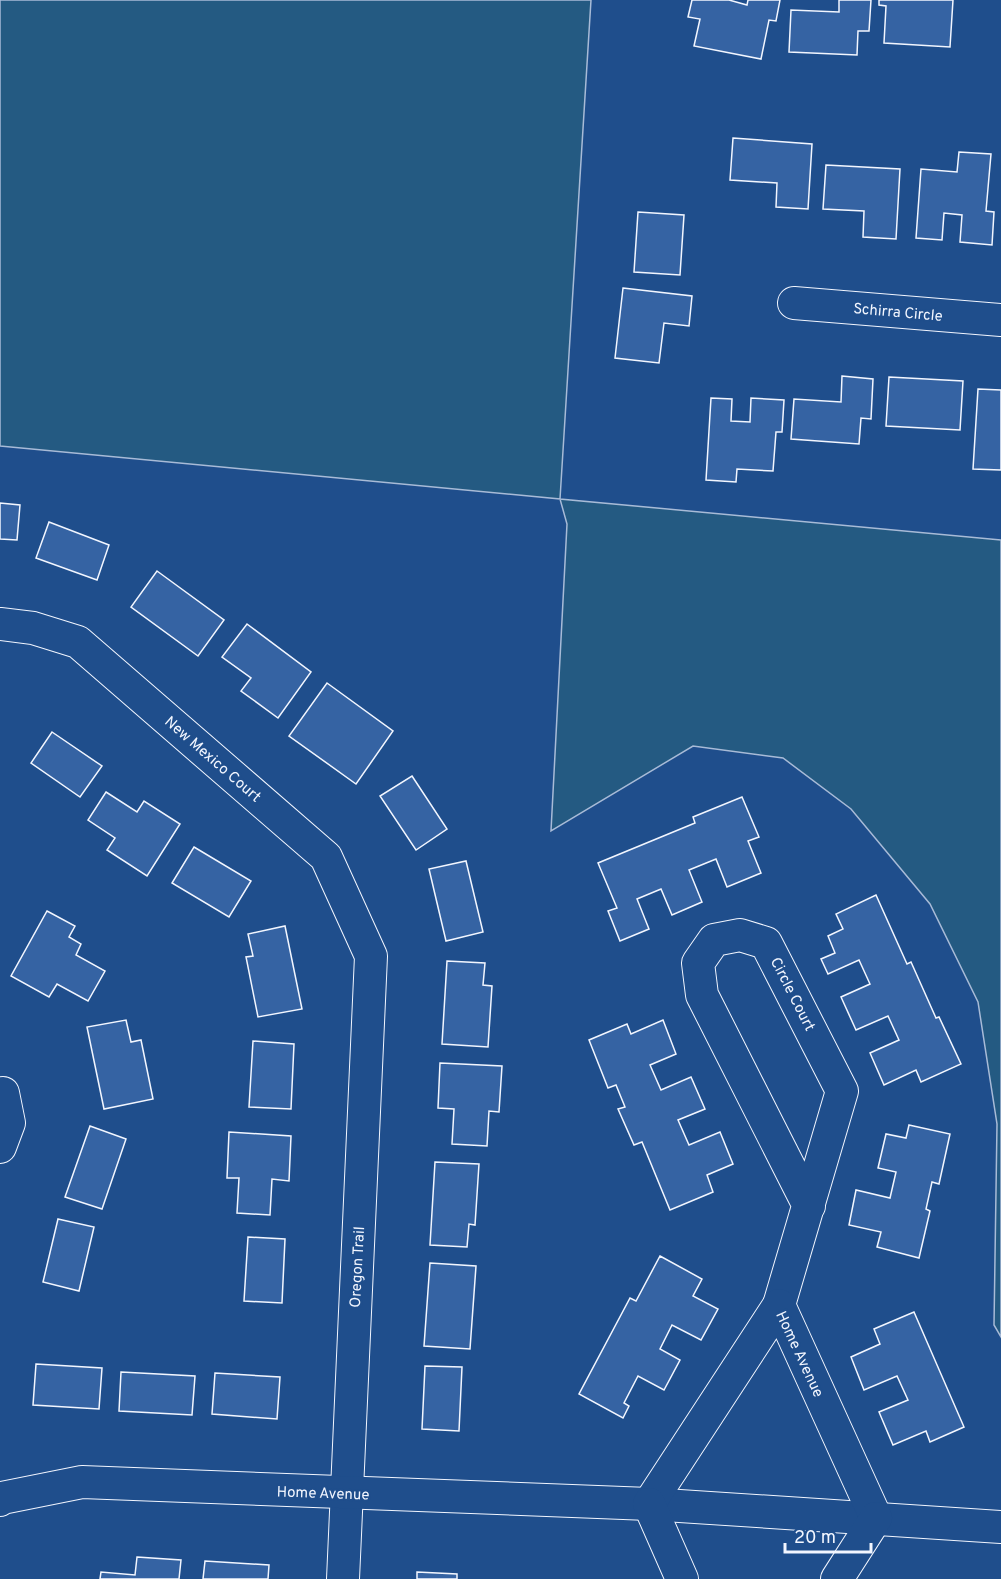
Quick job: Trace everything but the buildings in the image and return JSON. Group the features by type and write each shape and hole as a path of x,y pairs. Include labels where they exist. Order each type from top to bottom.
{"street":[{"name":"Schirra Circle","path":"794,303 1001,320"},
{"name":"New Mexico Court","path":"0,624 33,628 78,642 326,857 371,956"},
{"name":"Circle Court","path":"779,1305 809,1206 842,1091 766,943 740,935 714,940 698,963 702,995 809,1206"},
{"name":"Oregon Trail","path":"343,1579 371,956"},
{"path":"0,1147 9,1123 3,1094"},
{"name":"Home Avenue","path":"649,1504 779,1305"},
{"name":"Home Avenue","path":"779,1305 876,1518"},
{"name":"Home Avenue","path":"1,1498 82,1482 649,1504 1001,1527"},
{"path":"649,1504 682,1579"},
{"path":"837,1579 876,1518"}],"shaded area":[{"path":"0,0 591,0 560,499 0,446"},
{"path":"560,499 1001,540 1001,1337 994,1325 997,1124 978,1002 930,904 851,809 783,758 693,746 551,831 567,524"}]}
